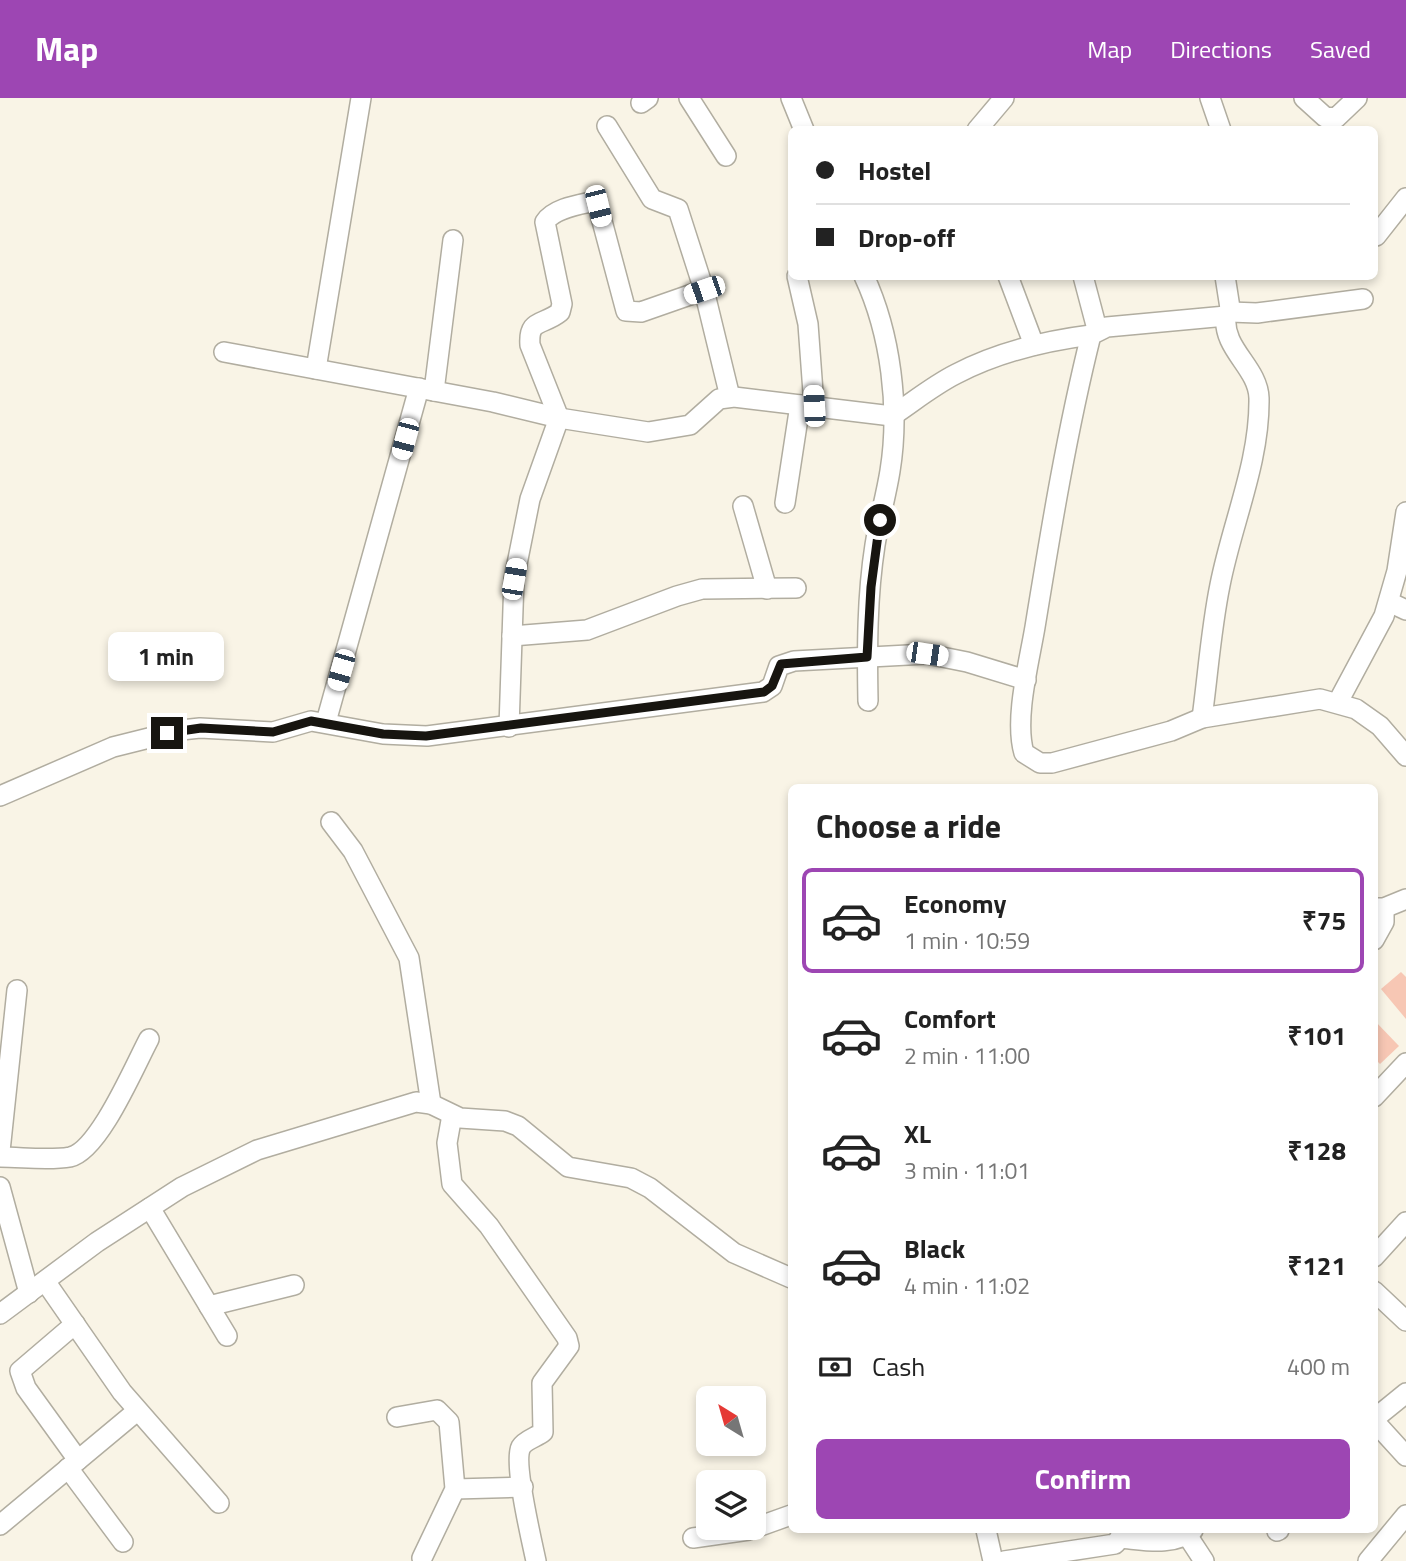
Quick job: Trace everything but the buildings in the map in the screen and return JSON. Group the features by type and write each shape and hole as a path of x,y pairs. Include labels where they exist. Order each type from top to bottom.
{"street":[{"path":"316,369 361,98"},
{"path":"689,98 726,156"},
{"path":"791,98 802,126"},
{"path":"980,126 1004,98"},
{"path":"1210,98 1220,126"},
{"path":"1304,98 1325,117 1336,118 1357,98"},
{"path":"607,126 652,199 678,209 704,290 730,397"},
{"path":"1378,235 1406,198"},
{"path":"509,727 514,579 530,499 559,418 530,345 529,333 532,327 560,312 562,304 545,222 549,217 591,202 598,206 626,311 641,312 704,290"},
{"path":"326,722 427,389 453,240"},
{"path":"785,503 807,405 808,324 798,280"},
{"path":"865,280 881,327 890,369 892,416 890,468 871,587 867,657 868,701"},
{"path":"1010,280 1034,345"},
{"path":"1084,280 1094,332 1063,453 1026,680 1020,740 1024,753 1040,763 1093,754 1171,731 1202,718 1320,699 1338,702 1380,726 1406,756"},
{"path":"1202,718 1220,585 1249,473 1258,415 1255,382 1227,334 1225,280"},
{"path":"225,352 427,389 559,418 648,432 675,429 702,417 719,399 730,397 892,416 954,375 1034,345 1094,332 1363,299"},
{"path":"743,506 767,589"},
{"path":"1338,702 1397,606 1406,512"},
{"path":"512,636 587,630 689,592 796,588"},
{"path":"0,796 66,765 153,735 201,728 273,732 311,721 383,734 426,736 764,692 772,686 781,664 867,657 927,654 948,657 1026,680"},
{"path":"331,822 353,851 409,958 432,1104"},
{"path":"1378,933 1384,922 1379,908 1406,900"},
{"path":"0,1151 17,990"},
{"path":"0,1157 70,1157 83,1152 95,1138 149,1039"},
{"path":"1378,1093 1406,1063"},
{"path":"0,1314 182,1187 257,1150 406,1103 432,1104 453,1115 505,1121 518,1126 568,1167 631,1178 650,1188 734,1252 788,1277"},
{"path":"453,1115 447,1153 452,1184 516,1261 567,1338 569,1346 542,1383 543,1432 521,1447 523,1487 536,1561"},
{"path":"0,1187 37,1287 75,1324 137,1411 219,1503"},
{"path":"149,1208 227,1336"},
{"path":"1378,1253 1406,1222"},
{"path":"209,1306 294,1285"},
{"path":"1378,1295 1406,1321"},
{"path":"75,1324 28,1362 20,1371 20,1378 123,1542"},
{"path":"1378,1417 1406,1393"},
{"path":"397,1417 437,1410 446,1417 454,1458 455,1489 422,1558"},
{"path":"0,1525 137,1411"},
{"path":"1378,1424 1406,1456"},
{"path":"455,1489 523,1487"},
{"path":"694,1538 749,1530 788,1516"},
{"path":"1368,1561 1404,1522"},
{"path":"987,1533 993,1561"},
{"path":"1004,1561 1115,1544 1121,1534 1166,1541 1187,1533"},
{"path":"1191,1533 1205,1561"}],"route":[{"path":"167,733 201,728 273,732 311,721 383,734 426,736 490,730 764,692 772,686 781,664 867,657 871,587 880,520"}]}
